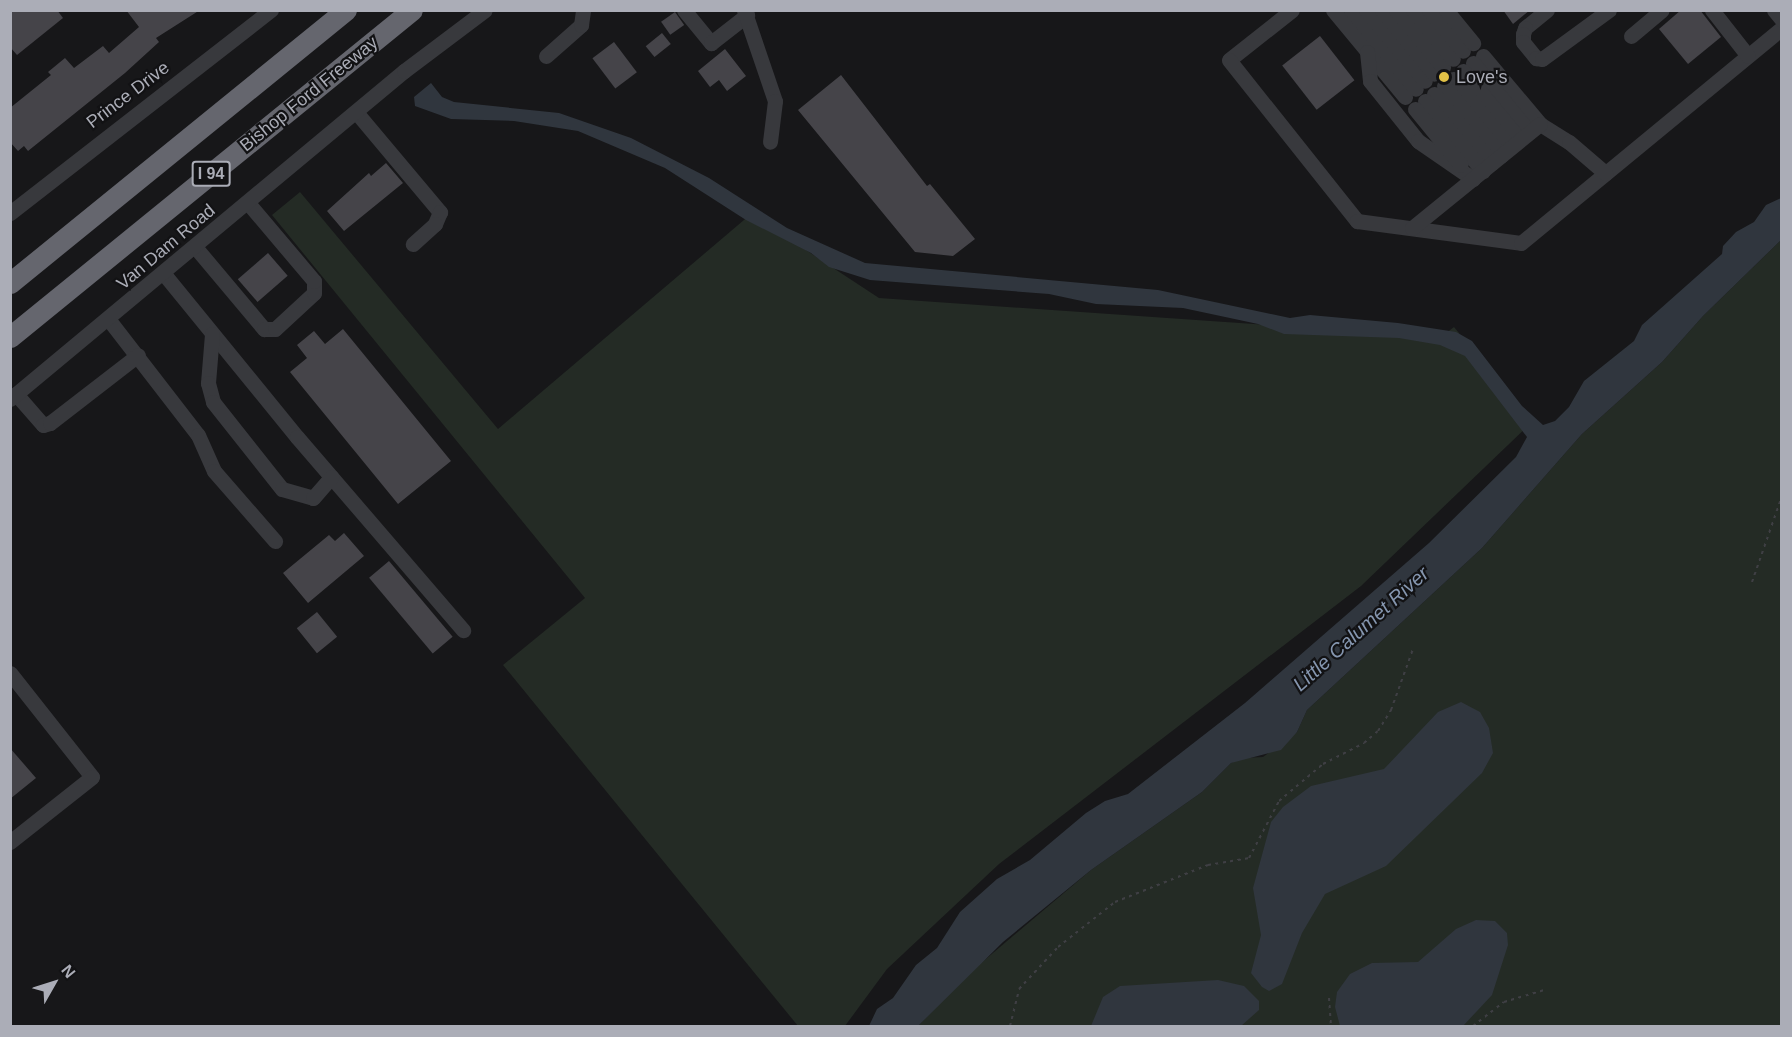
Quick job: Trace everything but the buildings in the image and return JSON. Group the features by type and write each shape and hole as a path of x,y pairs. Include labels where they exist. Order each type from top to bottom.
{"highway":[{"name":"I 94","path":"10,283 346,10"},
{"name":"Bishop Ford Freeway","path":"10,338 412,10"}],"street":[{"name":"Prince Drive","path":"10,213 271,10"},
{"name":"Van Dam Road","path":"13,397 249,204 356,112 485,10"},
{"path":"546,56 581,25 583,10"},
{"path":"684,10 711,43 746,13 775,101 770,142"},
{"path":"1292,10 1229,60 1357,221 1521,243 1782,28"},
{"path":"1333,10 1367,52 1370,81 1418,141 1506,152 1569,142 1605,173"},
{"path":"1351,10 1444,76"},
{"path":"1366,10 1444,76 1506,152"},
{"path":"1382,10 1444,76 1506,152"},
{"path":"1396,10 1444,76 1506,152"},
{"path":"1413,10 1444,76 1506,152"},
{"path":"1429,10 1444,76"},
{"path":"1444,76 1446,10"},
{"path":"1547,10 1525,28 1523,34 1523,42 1536,58 1542,59 1609,10"},
{"path":"1631,36 1662,10"},
{"path":"1712,10 1748,56"},
{"path":"1774,10 1782,20"},
{"path":"1367,52 1444,76"},
{"path":"356,112 440,212 435,224 413,244"},
{"path":"1412,228 1506,152"},
{"path":"196,248 264,329 275,329 314,292 314,281 249,204"},
{"path":"164,274 331,477 463,630"},
{"path":"109,320 138,355 145,371 198,435 214,471 275,541"},
{"path":"212,334 208,383 213,402 282,489 313,498 331,477"},
{"path":"13,397 43,425 50,423 138,355"},
{"path":"10,673 92,777 10,842"}],"path":[{"path":"1752,582 1782,496"},
{"path":"1010,1026 1019,989 1058,947 1115,902 1208,865 1249,858 1279,801 1323,764 1364,743 1378,731 1391,710 1413,649"},
{"path":"1473,1026 1504,1002 1544,990"},
{"path":"1329,998 1331,1026"}],"shaded area":[{"path":"300,192 498,429 751,214 879,298 1441,337 1454,327 1532,422 1361,586 999,864 887,969 845,1026 798,1026 503,665 585,598 272,215"},
{"path":"1781,240 1781,1026 918,1026 967,975 1091,870 1202,792 1231,763 1242,758 1263,757 1297,732 1307,710 1482,548 1582,434 1662,362 1703,316"}],"water":[{"name":"Little Calumet River","path":"431,83 442,97 454,102 559,113 631,138 709,178 787,228 865,263 1158,290 1290,318 1310,315 1398,323 1456,332 1472,341 1522,406 1543,425 1555,421 1569,407 1584,381 1634,341 1642,325 1722,254 1723,246 1736,232 1754,222 1766,205 1781,198 1781,240 1703,316 1662,362 1582,434 1482,548 1307,710 1297,732 1281,750 1231,763 1202,792 1091,870 1003,942 918,1026 869,1026 877,1009 893,998 916,965 937,948 960,912 997,879 1030,860 1086,813 1105,801 1128,794 1245,703 1429,543 1516,457 1527,437 1465,356 1440,345 1399,338 1284,334 1258,324 1183,308 1096,304 1049,294 870,280 829,267 811,253 746,220 665,168 578,131 514,121 451,119 415,106 414,97"},
{"path":"1461,702 1480,712 1489,728 1493,753 1482,773 1386,866 1325,894 1302,933 1282,984 1269,991 1262,987 1251,973 1261,935 1253,888 1271,822 1283,807 1311,786 1384,769 1438,712"},
{"path":"1476,920 1495,921 1507,933 1508,945 1492,995 1463,1026 1340,1026 1335,1007 1337,992 1350,974 1372,963 1418,962 1456,929"},
{"path":"1218,980 1244,986 1259,1001 1259,1010 1241,1026 1091,1026 1103,997 1120,986"}],"place":[{"name":"Love's","path":"1444,77"}]}
